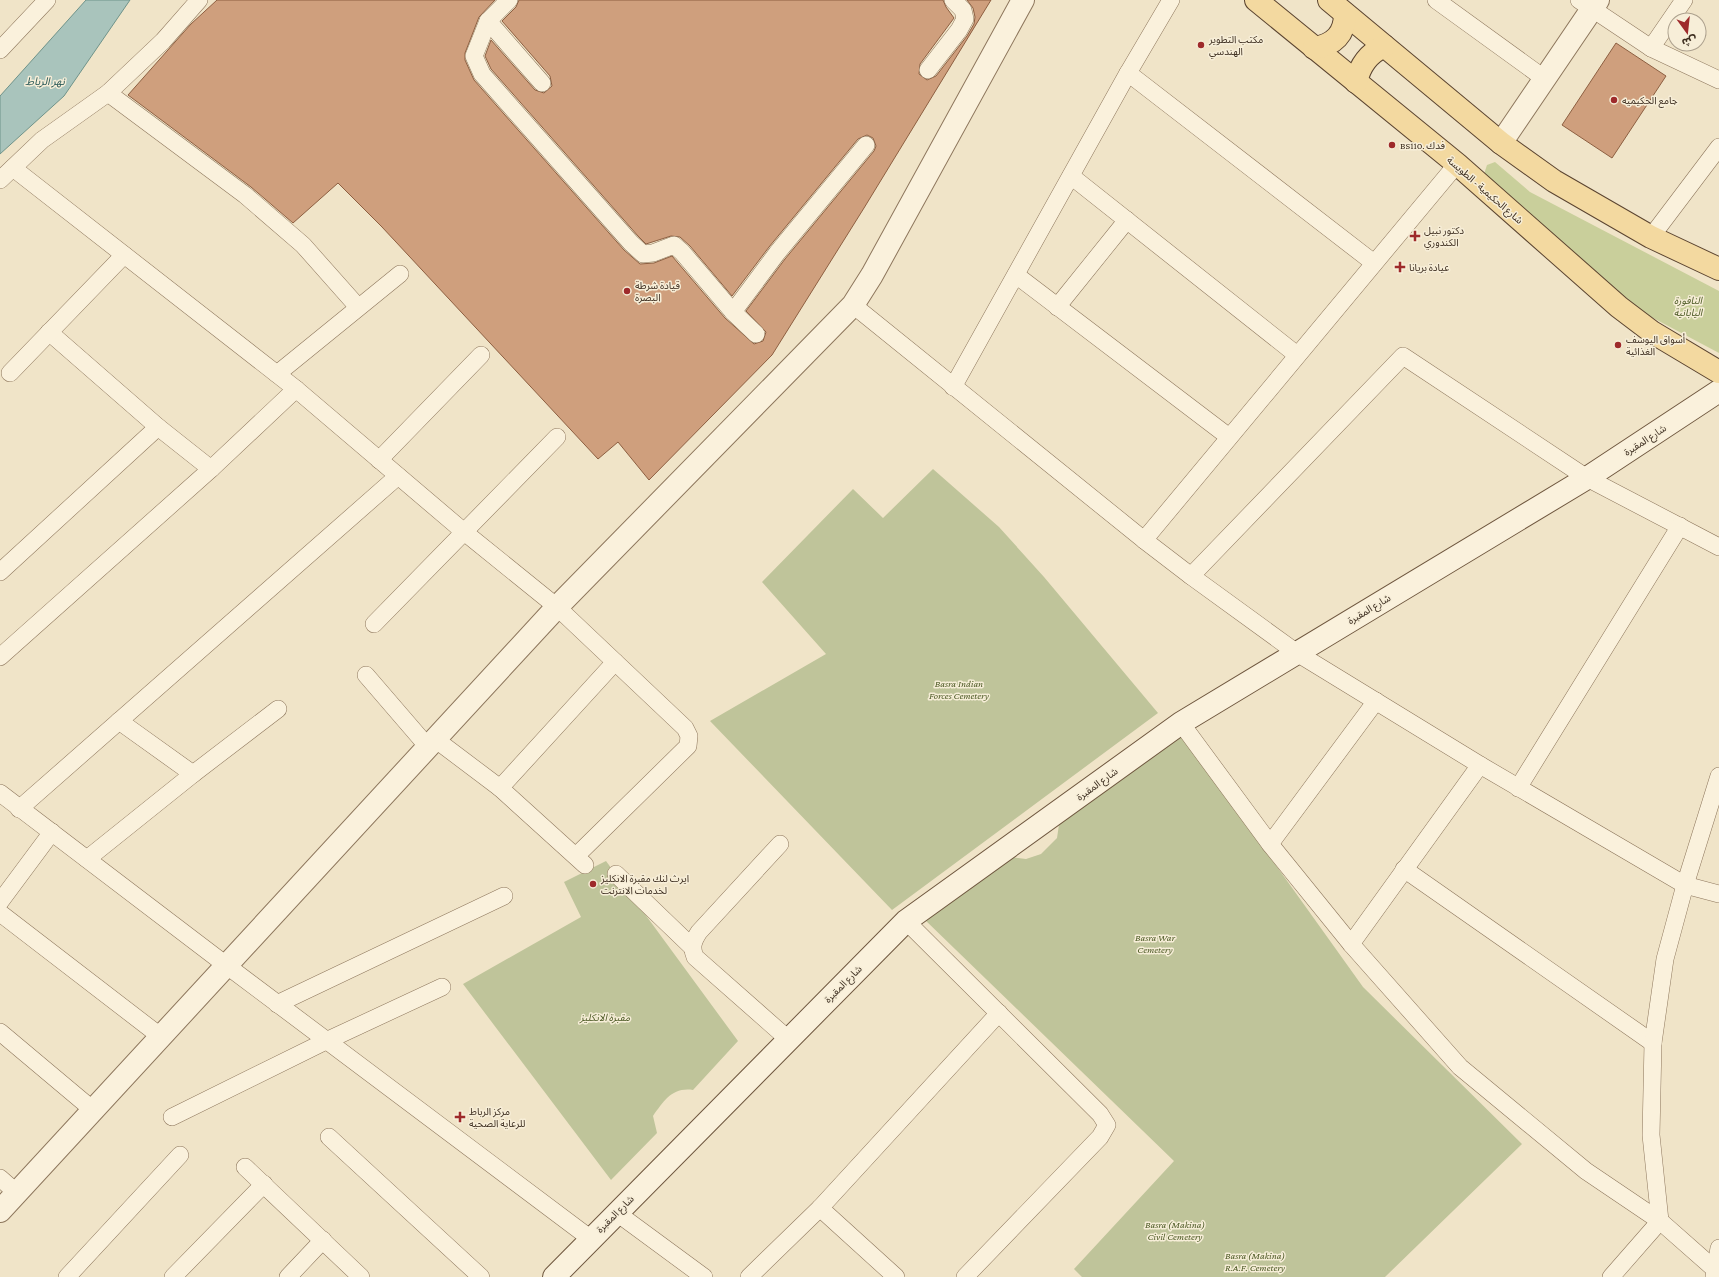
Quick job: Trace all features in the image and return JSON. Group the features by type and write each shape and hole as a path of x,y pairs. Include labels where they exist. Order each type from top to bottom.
{"main road":[{"name":"شارع الحكيمية - الطويسة","path":"1256,0 1457,164 1619,308 1652,332 1719,372"},
{"path":"1329,0 1501,143 1554,181 1651,236 1719,269"},
{"path":"1314,48 1331,43 1338,38 1343,31 1345,14"},
{"path":"1356,82 1361,66 1365,60 1371,54 1384,46"}],"street":[{"path":"0,50 47,0"},
{"path":"0,180 42,140 108,93 163,42 199,0"},
{"path":"509,0 488,21 474,56 482,74 631,244 643,254 653,253 674,245 682,252 734,312 756,334"},
{"path":"928,70 959,30 965,19 962,10 953,0"},
{"path":"0,1211 557,607 853,305 872,275 1023,0"},
{"path":"953,387 1128,73 1171,0"},
{"path":"1436,0 1545,79"},
{"path":"1651,48 1684,0"},
{"path":"1501,143 1545,79 1590,3 1651,48 1719,80"},
{"path":"488,21 542,83"},
{"path":"1128,73 1374,263"},
{"path":"108,93 245,195 302,246 358,307"},
{"path":"734,312 777,253 866,145"},
{"path":"1651,236 1719,147"},
{"path":"1144,540 1457,164"},
{"path":"13,168 296,389 462,532 557,607 685,728 689,736 688,746 581,861 500,788 432,743 366,676"},
{"path":"1071,176 1297,356"},
{"path":"1057,307 1127,220"},
{"path":"10,373 124,254"},
{"path":"277,374 400,274"},
{"path":"1016,275 1229,437"},
{"path":"853,305 1144,540 1297,653 1518,788 1685,885 1719,894"},
{"path":"49,332 158,427 211,468"},
{"path":"378,460 481,355"},
{"path":"1191,576 1403,356 1587,478 1719,547"},
{"path":"0,657 211,468 296,389"},
{"name":"شارع المقبرة","path":"554,1277 906,921 1181,723 1587,478 1719,391"},
{"path":"0,572 158,427"},
{"path":"374,624 462,532 557,437"},
{"path":"19,809 398,476"},
{"path":"1518,788 1680,526"},
{"path":"500,788 615,662"},
{"path":"1270,844 1376,701"},
{"path":"87,859 193,774 278,709"},
{"path":"119,721 193,774"},
{"path":"1181,723 1270,844 1351,944 1460,1067 1586,1171 1660,1221 1716,1273"},
{"path":"1351,944 1480,765"},
{"path":"1611,1277 1660,1221 1651,1135 1653,1043 1665,959 1685,885 1719,776"},
{"path":"0,793 19,809 52,832 326,1041 591,1239"},
{"path":"0,902 52,832"},
{"path":"692,946 699,932 780,844"},
{"path":"1404,869 1653,1043"},
{"path":"616,874 692,946 695,957 788,1039"},
{"path":"277,1004 504,896"},
{"path":"0,913 160,1036"},
{"path":"906,921 1100,1114 1107,1125 1100,1137 965,1277"},
{"path":"172,1117 326,1041 442,988"},
{"path":"749,1277 820,1208 999,1013"},
{"path":"0,1032 93,1110"},
{"path":"330,1137 481,1277"},
{"path":"67,1277 180,1155"},
{"path":"245,1167 361,1277"},
{"path":"0,1178 17,1193"},
{"path":"173,1277 264,1184"},
{"path":"820,1208 896,1277"},
{"path":"617,1213 704,1277"},
{"path":"288,1277 323,1240"},
{"path":"1716,1273 1719,1248"}],"green space":[{"name":"النافورة اليابانية","path":"1495,162 1530,192 1719,291 1719,353 1640,311 1484,174 1487,165"},
{"name":"Basra Indian Forces Cemetery","path":"933,469 999,527 1044,577 1158,713 892,910 710,721 826,654 762,582 853,489 883,518"},
{"name":"Basra War Cemetery","path":"1182,734 1363,987 1522,1144 1385,1277 1082,1277 1074,1269 1174,1161 924,919 1009,857 1026,859 1041,854 1057,838 1060,818"},
{"name":"مقبرة الانكليز","path":"606,861 738,1041 693,1090 679,1091 669,1096 665,1100 653,1116 657,1133 611,1180 463,984 581,917 564,882"}],"water":[{"name":"نهر الرباط","path":"86,0 130,0 64,96 0,154 0,96"}],"building":[{"name":"قيادة شرطة البصرة","path":"217,0 495,0 479,17 465,53 465,60 474,80 624,250 640,264 654,263 672,256 725,318 754,344 763,341 766,332 746,311 785,259 874,151 876,146 873,138 867,135 858,139 769,247 732,296 690,246 680,237 671,236 646,244 491,69 485,56 491,40 535,90 544,93 552,86 550,76 502,21 516,7 519,0 943,0 954,18 920,64 919,74 927,80 936,76 967,36 974,24 975,17 973,8 967,0 991,0 772,355 649,480 618,442 598,459 382,227 338,183 293,223 251,187 128,95 191,24"},
{"name":"جامع الحكيميه","path":"1616,43 1666,76 1612,158 1562,125"}],"place":[{"name":"مكتب التطوير الهندسي","path":"1201,45"},
{"name":"جامع الحكيميه","path":"1614,100"},
{"name":"BS110. فدك","path":"1392,145"},
{"name":"دكتور نبيل الكندوري","path":"1415,236"},
{"name":"عيادة بريانا","path":"1400,267"},
{"name":"قيادة شرطة البصرة","path":"627,291"},
{"name":"أسواق اليوسف الغذائية","path":"1618,345"},
{"name":"ايرث لنك مقبرة الانكليز لخدمات الانترنت","path":"593,884"},
{"name":"مركز الرباط للرعاية الصحية","path":"460,1117"}],"park label":[{"name":"Basra (Makina) Civil Cemetery","path":"1175,1230"},
{"name":"Basra (Makina) R.A.F. Cemetery","path":"1255,1260"}]}
